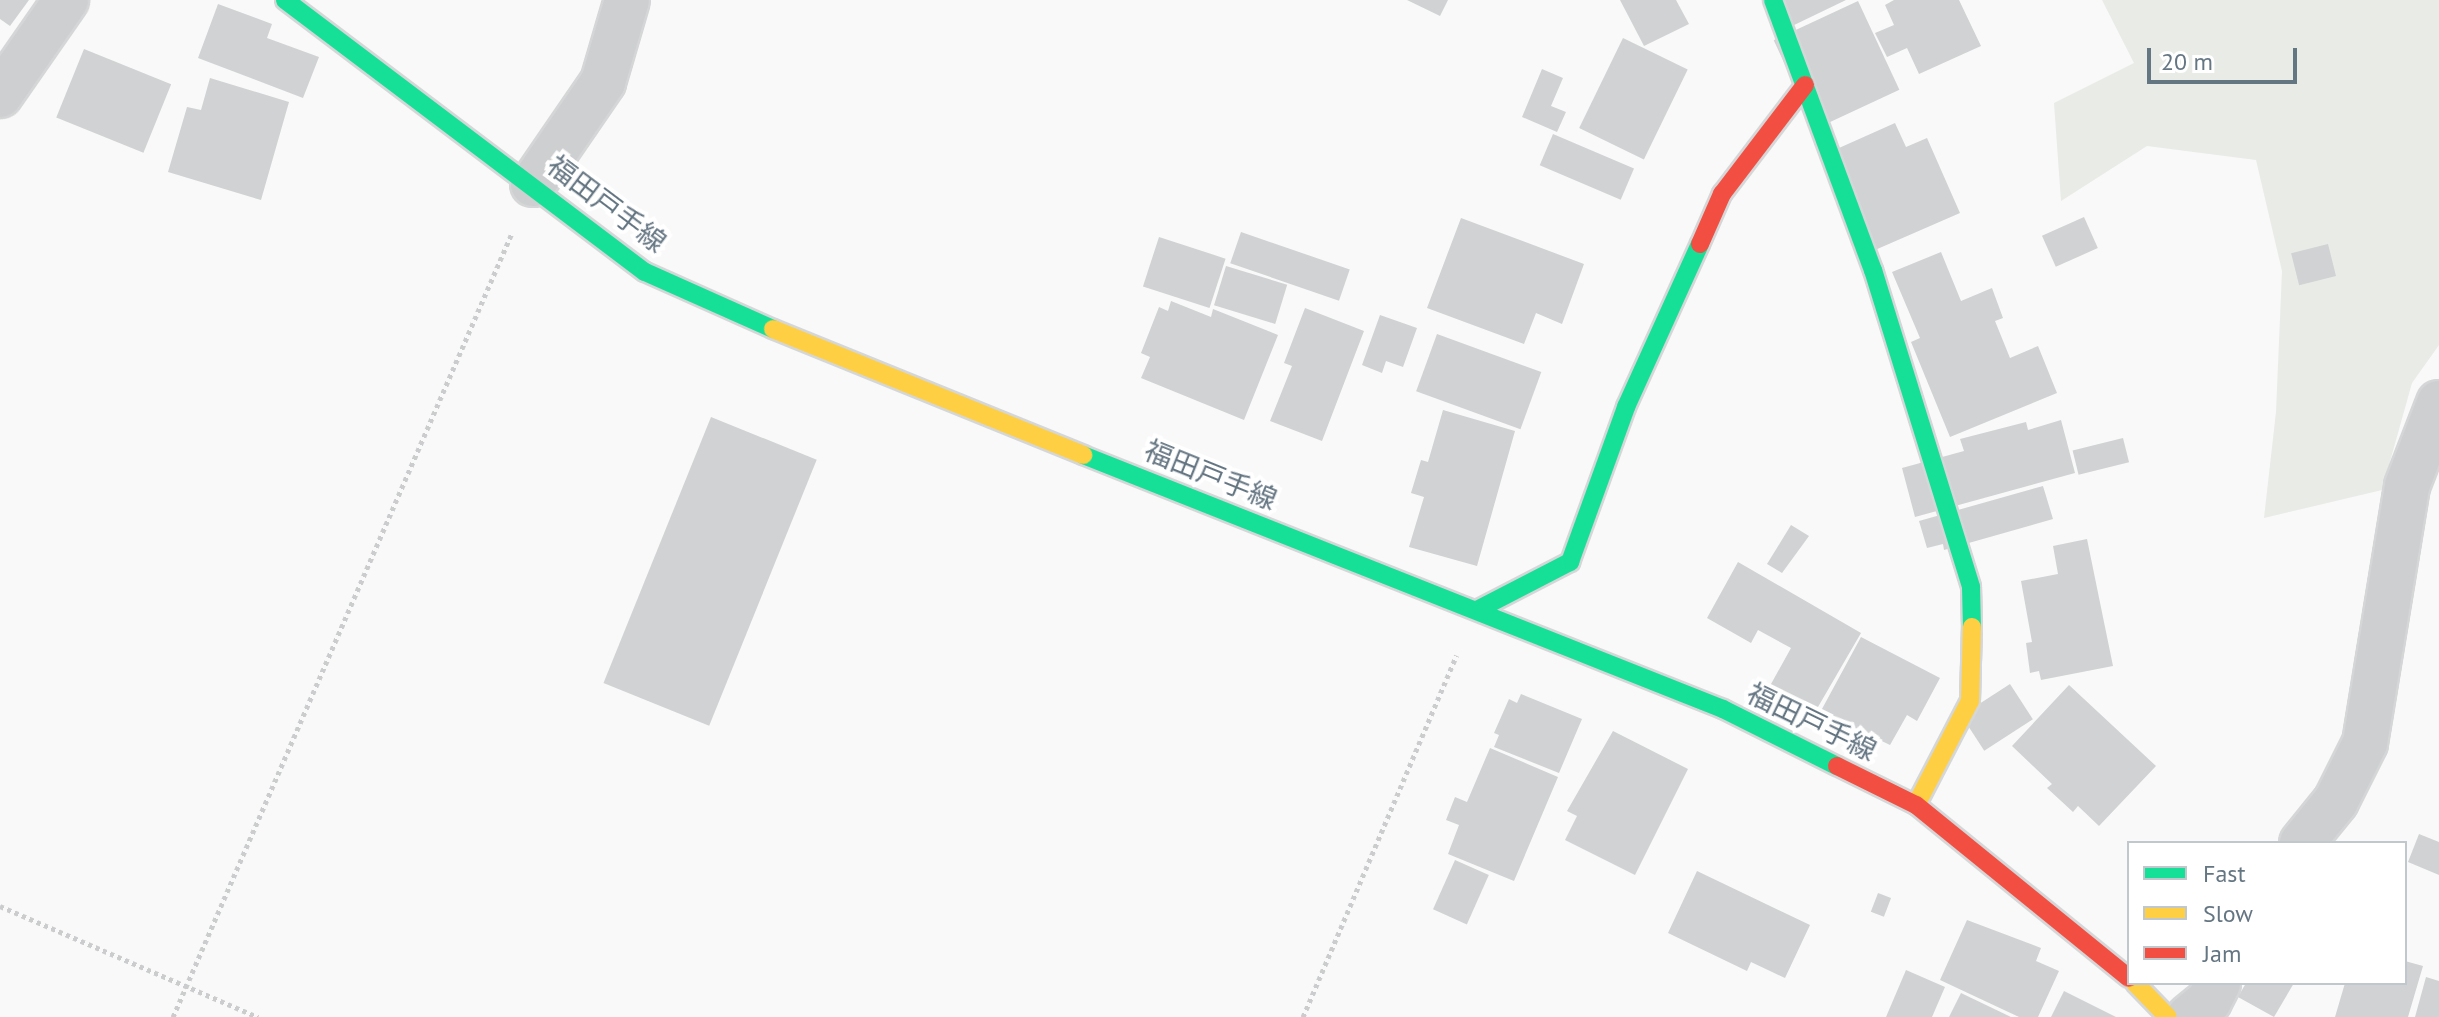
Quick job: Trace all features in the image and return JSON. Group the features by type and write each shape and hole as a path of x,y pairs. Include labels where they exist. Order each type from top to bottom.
{"main road":[{"name":"福田戸手線","path":"285,0 533,184 645,272 837,357 1723,709 1916,805 2127,976"},
{"path":"1773,0 1873,270 1971,587 1973,656 1970,701 1916,805"},
{"path":"1477,610 1570,562 1626,407 1722,194 1805,85"},
{"path":"2137,985 2168,1017"}],"street":[{"path":"0,95 66,0"},
{"path":"533,184 603,82 627,0"},
{"path":"2304,841 2336,801 2365,743 2407,486 2439,403"},
{"path":"2189,1017 2209,1001 2217,985"}],"path":[{"path":"173,1017 533,184"},
{"path":"1303,1017 1477,610"},
{"path":"0,906 258,1017"}],"shaded area":[{"path":"2102,0 2439,0 2439,345 2412,383 2382,490 2264,518 2276,412 2282,271 2256,160 2147,146 2061,201 2054,103 2134,63"}],"building":[{"path":"0,0 29,0 10,26 0,19"},
{"path":"1407,0 1448,0 1440,16"},
{"path":"1620,0 1676,0 1689,24 1644,46"},
{"path":"1777,0 1846,0 1790,27"},
{"path":"1894,0 1959,0 1981,46 1919,74 1907,48 1887,57 1875,33 1894,25 1885,5"},
{"path":"1858,1 1899,90 1815,129 1774,40"},
{"path":"218,4 272,24 267,38 319,57 303,98 198,58"},
{"path":"1623,38 1688,70 1644,159 1579,128"},
{"path":"84,49 171,84 143,153 56,118"},
{"path":"1542,69 1563,78 1551,106 1566,112 1557,132 1522,117"},
{"path":"210,78 289,102 261,200 168,172 187,107 201,110"},
{"path":"1895,123 1906,147 1927,138 1960,213 1875,250 1830,152"},
{"path":"1553,134 1634,168 1621,200 1540,165"},
{"path":"2084,217 2098,248 2056,267 2042,236"},
{"path":"1461,218 1584,264 1562,324 1536,313 1524,344 1427,308"},
{"path":"1241,232 1350,269 1339,301 1230,263"},
{"path":"1159,237 1226,259 1210,308 1143,286"},
{"path":"2328,244 2336,276 2299,285 2291,253"},
{"path":"1941,252 1961,301 1992,288 2003,318 1995,321 2010,358 2038,346 2057,393 1950,437 1911,342 1920,338 1892,272"},
{"path":"1226,266 1287,285 1275,324 1214,305"},
{"path":"1171,301 1211,317 1213,309 1278,335 1244,420 1141,378 1150,357 1141,353 1159,307 1168,311"},
{"path":"1305,308 1364,331 1322,441 1270,421 1292,366 1284,363"},
{"path":"1380,315 1417,328 1403,367 1386,361 1382,373 1362,365"},
{"path":"1437,334 1541,372 1520,429 1416,391"},
{"path":"1443,410 1515,431 1477,566 1409,547 1424,497 1411,493 1421,460 1428,462"},
{"path":"711,417 817,460 709,726 603,683"},
{"path":"2061,420 2075,473 1915,517 1902,468 1964,451 1960,439 2026,422 2028,430"},
{"path":"2123,438 2129,462 2079,475 2073,451"},
{"path":"2043,486 2053,519 1944,550 1943,544 1927,548 1919,521"},
{"path":"1791,525 1809,536 1782,573 1767,564"},
{"path":"2087,539 2113,666 2041,680 2039,671 2030,673 2026,643 2032,642 2021,581 2058,574 2053,546"},
{"path":"1738,562 1861,633 1811,719 1766,693 1791,648 1758,630 1751,643 1707,618"},
{"path":"1861,637 1940,678 1917,721 1907,715 1890,745 1859,730 1854,740 1816,720"},
{"path":"2010,684 2033,719 1984,751 1961,716"},
{"path":"2069,685 2156,766 2099,826 2078,806 2073,812 2047,788 2052,784 2012,746"},
{"path":"1521,694 1582,719 1559,773 1494,747 1499,735 1494,733 1509,699 1517,703"},
{"path":"1613,731 1688,769 1635,875 1565,840 1577,816 1567,811"},
{"path":"1490,748 1558,777 1514,881 1448,854 1459,825 1446,820 1455,797 1467,802"},
{"path":"2419,834 2439,842 2439,875 2408,862"},
{"path":"1455,860 1489,875 1467,924 1433,909"},
{"path":"1697,871 1810,925 1785,978 1751,962 1747,971 1668,933"},
{"path":"1878,893 1891,898 1884,917 1871,912"},
{"path":"1967,920 2041,948 2036,961 2059,971 2038,1017 2019,1017 1940,980"},
{"path":"2407,962 2423,966 2408,1017 2335,1017 2344,985 2407,985"},
{"path":"1906,970 1945,987 1932,1017 1886,1017"},
{"path":"2426,977 2439,981 2439,1017 2415,1017"},
{"path":"2245,985 2293,985 2274,1017 2238,997"},
{"path":"2064,991 2116,1017 2051,1017"},
{"path":"1961,993 2011,1017 1949,1017"}],"traffic: fast":[{"path":"285,0 645,272 773,329"},
{"path":"1773,0 1873,270 1971,587 1972,627"},
{"path":"1477,610 1570,562 1626,407 1700,244"},
{"path":"1083,455 1723,709 1837,766"}],"traffic: slow":[{"path":"773,329 1083,455"},
{"path":"1916,805 1970,701 1972,627"},
{"path":"2137,985 2168,1017"}],"traffic: jam":[{"path":"1700,244 1722,194 1805,85"},
{"path":"1837,766 1916,805 2127,976"}]}
